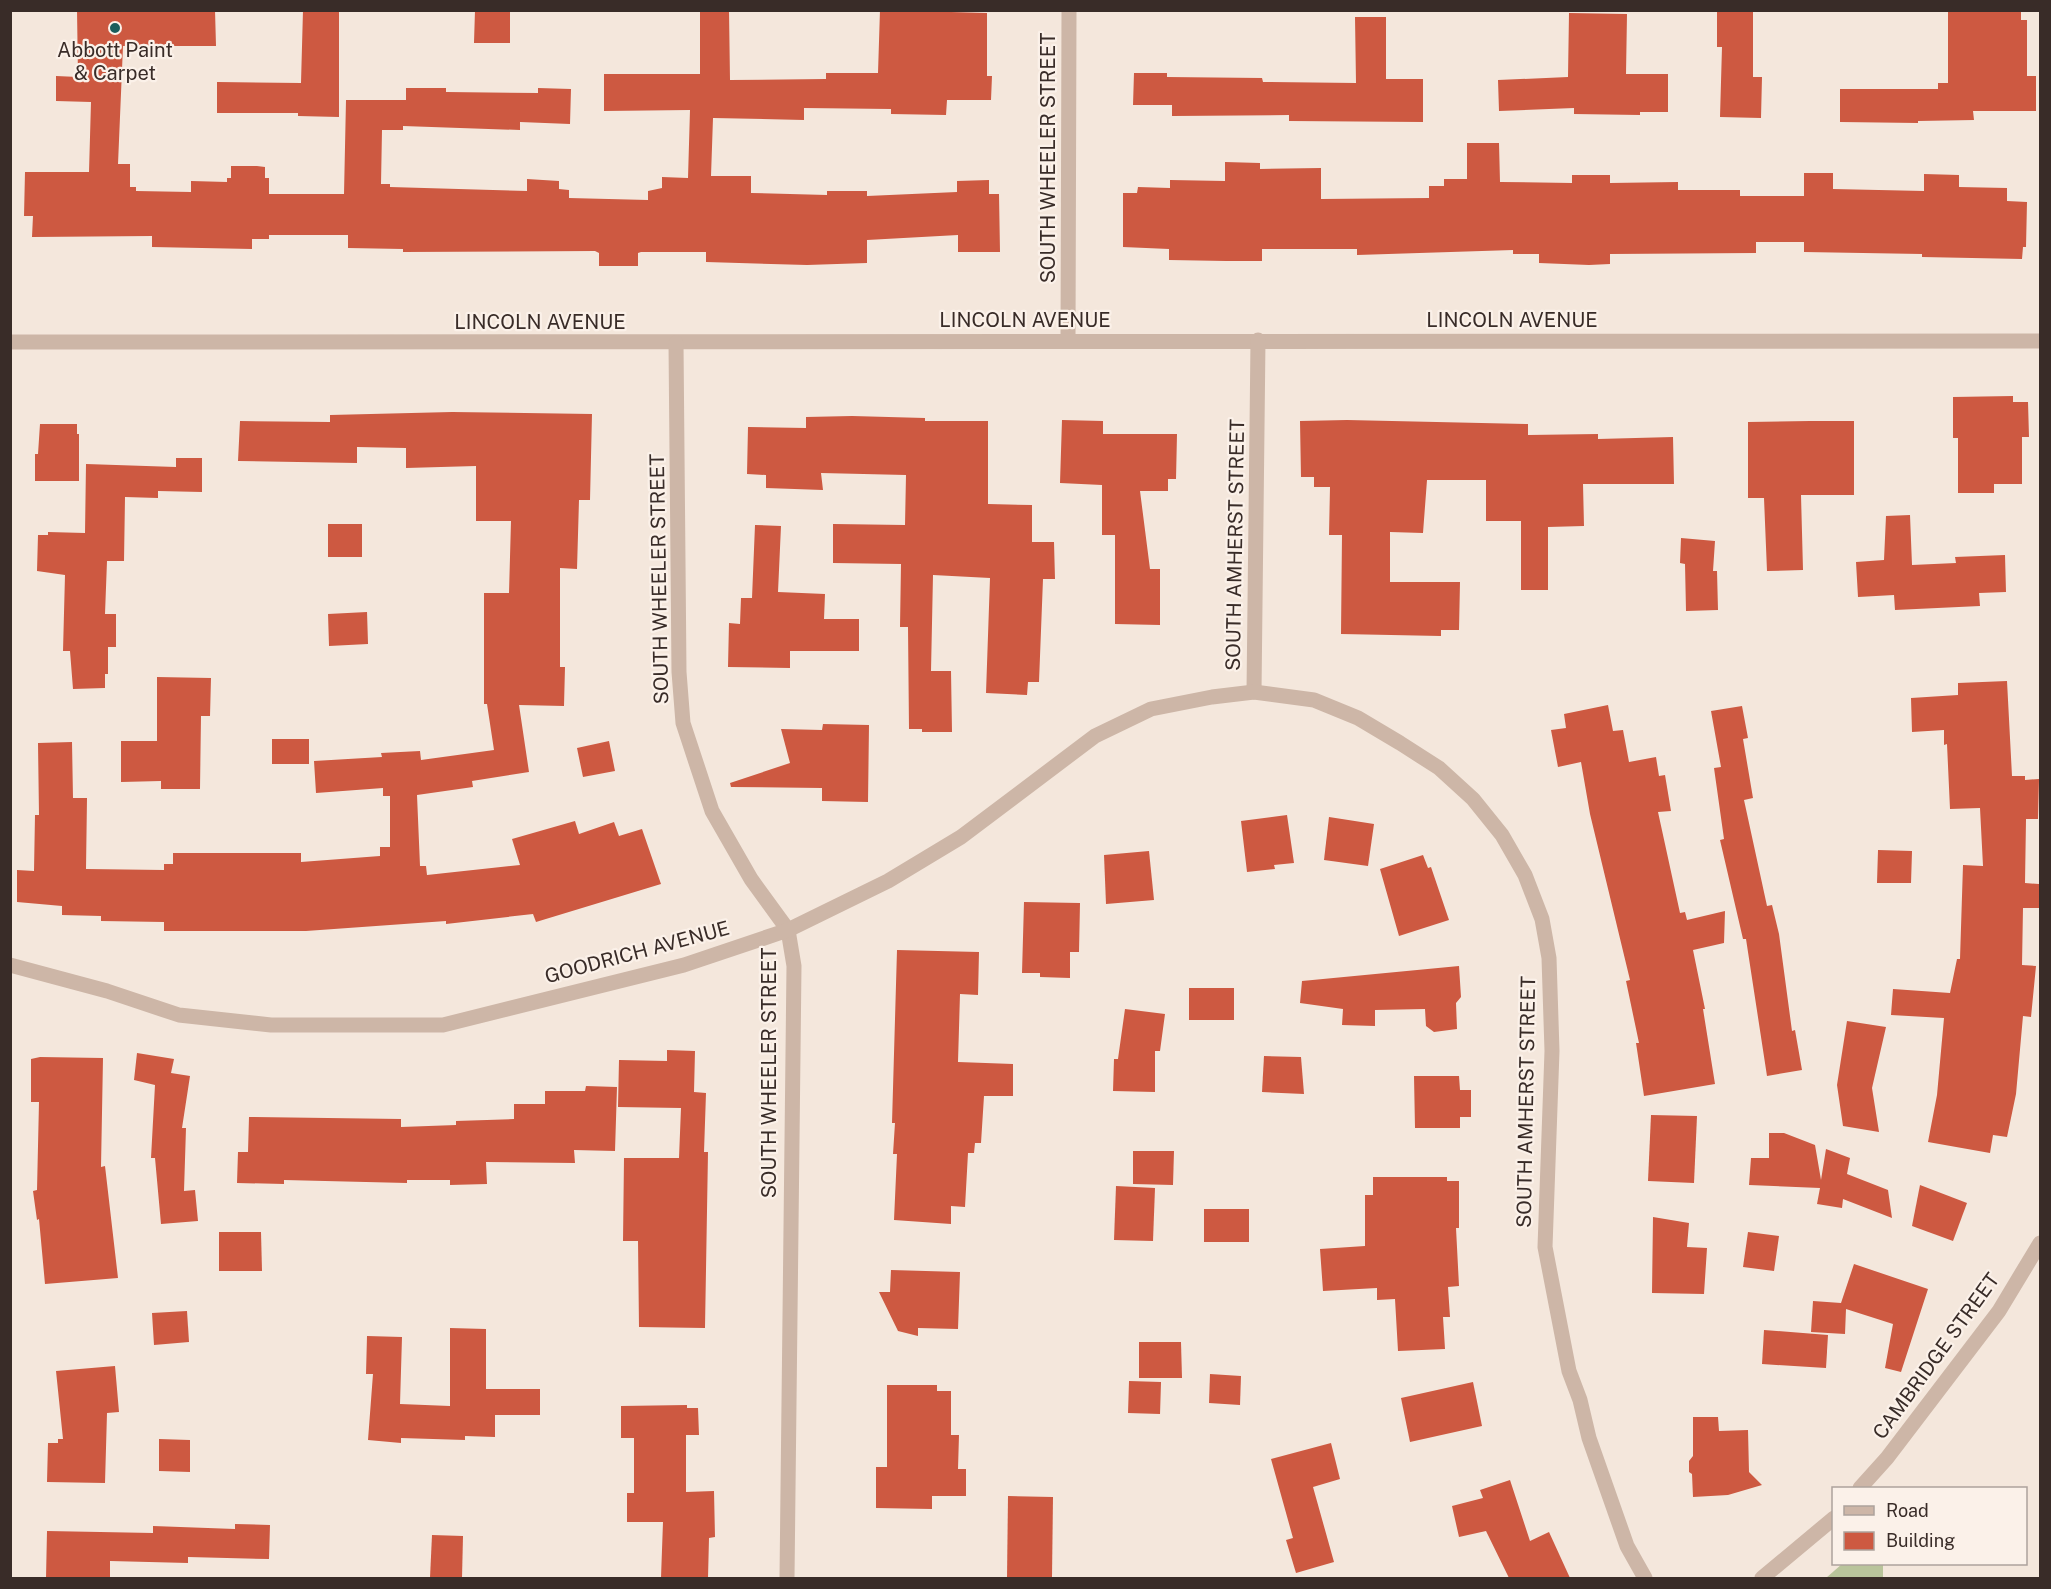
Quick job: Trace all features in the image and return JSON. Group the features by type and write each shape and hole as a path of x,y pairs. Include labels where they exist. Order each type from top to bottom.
{"street":[{"name":"SOUTH WHEELER STREET","path":"1068,341 1069,10"},
{"name":"SOUTH AMHERST STREET","path":"1258,340 1254,692 1314,700 1358,718 1439,768 1473,800 1502,835 1525,875 1542,919 1549,958 1552,1004 1545,1247 1569,1371 1580,1400 1589,1438 1627,1546 1645,1578"},
{"name":"LINCOLN AVENUE","path":"10,342 2040,341"},
{"name":"SOUTH WHEELER STREET","path":"676,343 679,672 683,723 712,811 751,879 788,930 794,966 787,1578"},
{"name":"GOODRICH AVENUE","path":"10,965 107,991 178,1014 271,1024 443,1024 684,966 788,930 888,881 961,837 1095,736 1150,709 1212,697 1254,692"},
{"name":"CAMBRIDGE STREET","path":"1861,1487 1887,1458 1999,1311 2040,1243"},
{"path":"1762,1578 1832,1519"}],"green space":[{"path":"1841,1565 1883,1565 1883,1578 1826,1578"}],"building":[{"path":"77,10 215,10 216,46 123,46 118,164 130,164 130,187 136,187 136,191 191,192 191,181 227,182 227,178 231,178 231,166 257,166 265,167 265,178 269,178 269,194 344,194 346,100 406,100 406,88 446,88 446,92 538,93 538,88 571,89 570,124 520,122 520,130 403,126 403,130 382,130 381,184 390,184 390,187 527,191 527,179 559,181 559,189 569,190 569,198 648,200 648,191 662,188 662,177 688,178 690,110 604,111 604,74 700,74 700,10 729,10 730,80 826,79 826,73 878,73 880,10 987,13 987,76 992,76 991,100 947,100 946,115 891,114 891,109 804,108 804,120 713,118 711,176 751,176 751,193 827,195 827,191 867,191 867,196 957,192 957,181 989,180 989,194 999,194 1000,252 958,252 958,235 867,240 867,263 807,265 706,262 706,252 641,252 638,253 638,266 599,266 599,253 595,251 403,252 403,249 348,248 348,235 269,235 269,239 252,239 252,249 152,247 152,236 32,237 33,216 24,216 25,172 89,172 91,102 56,101 56,76 78,77"},
{"path":"303,10 339,10 339,117 298,116 298,113 217,113 217,82 301,83"},
{"path":"475,10 510,10 510,43 474,43"},
{"path":"1717,10 1753,10 1753,77 1762,77 1761,118 1720,117 1722,47 1717,47"},
{"path":"1948,10 2021,10 2021,20 2027,20 2027,76 2036,76 2036,111 1973,111 1974,120 1918,121 1918,123 1840,122 1840,89 1938,89 1938,83 1948,83"},
{"path":"1569,13 1627,14 1626,74 1668,74 1668,112 1640,112 1640,115 1574,114 1574,108 1499,111 1498,80 1568,77"},
{"path":"1355,17 1386,17 1386,79 1423,79 1423,122 1289,121 1289,115 1172,116 1172,105 1133,105 1134,73 1167,73 1167,77 1262,78 1263,82 1356,83"},
{"path":"1467,143 1499,143 1500,182 1572,183 1572,175 1610,175 1610,183 1678,182 1678,190 1740,190 1740,196 1804,196 1804,173 1833,173 1833,189 1924,191 1924,174 1959,175 1959,187 2007,188 2007,201 2027,202 2026,247 2023,247 2022,259 1804,252 1804,242 1756,242 1756,253 1610,254 1610,264 1589,265 1539,263 1539,254 1513,254 1513,250 1357,255 1357,249 1262,249 1262,261 1226,261 1169,260 1169,249 1123,247 1123,193 1137,193 1138,187 1170,188 1170,180 1225,181 1225,162 1260,163 1260,169 1321,168 1321,199 1429,198 1429,186 1444,186 1444,179 1467,179"},
{"path":"2013,396 2013,402 2028,402 2029,437 2022,437 2022,484 1994,484 1994,493 1958,493 1958,438 1953,438 1953,397"},
{"path":"452,412 592,414 590,500 579,500 577,569 560,568 560,667 565,667 564,706 519,705 529,772 472,781 473,787 417,795 420,866 426,866 427,875 520,865 512,839 575,821 579,834 614,822 619,836 642,829 661,884 536,922 533,914 446,924 446,921 306,931 164,931 164,922 101,921 101,916 62,915 62,906 17,902 17,870 34,871 35,815 39,815 38,743 72,742 73,798 87,798 86,869 164,870 164,864 173,864 173,853 301,853 301,862 380,856 380,847 390,847 390,796 383,796 383,788 316,793 314,761 382,757 381,753 420,751 421,760 494,750 487,704 484,704 484,593 509,593 511,521 476,521 476,466 406,468 406,448 357,447 357,463 238,461 240,421 330,422 330,415"},
{"path":"806,417 925,418 925,421 988,421 988,504 1032,505 1032,542 1054,542 1055,579 1043,579 1039,682 1028,682 1027,695 986,693 990,578 933,575 931,671 951,671 952,732 922,732 922,729 909,729 908,627 900,627 901,564 833,563 833,524 905,525 906,475 821,473 823,490 766,488 766,475 747,474 748,427 806,428"},
{"path":"1062,420 1103,421 1103,434 1177,434 1176,479 1168,479 1168,491 1140,491 1150,569 1160,569 1160,625 1115,624 1115,535 1102,535 1102,485 1060,483"},
{"path":"1300,421 1528,424 1528,435 1598,434 1598,439 1673,437 1674,484 1583,484 1584,526 1548,527 1548,590 1521,590 1521,521 1486,521 1486,480 1427,480 1423,533 1390,532 1390,582 1460,582 1459,630 1441,630 1441,636 1341,634 1342,535 1329,535 1330,487 1314,487 1314,477 1301,477"},
{"path":"1854,421 1854,495 1801,495 1803,570 1767,571 1764,498 1748,498 1748,422"},
{"path":"40,424 77,424 79,481 35,481 35,454 38,454"},
{"path":"176,458 202,458 202,492 158,491 158,498 125,497 124,561 107,561 105,614 116,614 116,647 108,647 108,674 105,674 105,688 73,689 70,651 63,651 65,575 37,571 38,535 48,535 48,532 85,533 86,464 176,467"},
{"path":"1910,515 1912,565 1956,563 1955,557 2005,555 2006,592 1979,593 1980,606 1895,610 1894,595 1858,597 1856,562 1884,560 1886,516"},
{"path":"328,524 362,524 362,557 328,557"},
{"path":"755,525 781,526 778,592 825,594 824,619 859,619 859,651 790,651 790,668 728,667 729,623 740,624 741,598 752,598"},
{"path":"1681,538 1715,541 1713,571 1717,571 1718,610 1686,611 1685,564 1680,563"},
{"path":"367,612 368,644 329,646 328,614"},
{"path":"157,677 211,678 210,716 201,716 200,789 161,789 161,781 121,782 121,741 157,741"},
{"path":"2007,681 2012,776 2025,776 2025,780 2039,779 2038,819 2026,819 2025,883 2039,884 2039,908 2023,908 2022,965 2036,966 2031,1017 2023,1016 2016,1094 2007,1137 1993,1135 1990,1153 1928,1142 1937,1095 1944,1018 1891,1015 1893,989 1950,993 1957,959 1960,959 1963,865 1983,866 1980,808 1950,809 1947,744 1944,745 1944,730 1912,732 1911,698 1958,695 1958,683"},
{"path":"1608,705 1613,731 1623,730 1629,762 1656,757 1659,776 1665,775 1671,811 1658,812 1680,913 1685,912 1687,920 1725,911 1724,943 1693,950 1705,1009 1703,1009 1715,1084 1644,1096 1636,1043 1639,1043 1626,981 1630,980 1590,814 1581,762 1558,767 1551,730 1566,728 1564,714"},
{"path":"1742,706 1748,738 1743,739 1753,798 1744,800 1767,906 1772,905 1779,934 1792,1031 1795,1030 1802,1070 1767,1076 1746,939 1743,939 1720,840 1724,839 1714,768 1721,767 1711,711"},
{"path":"823,724 869,725 868,802 822,801 822,788 731,787 730,783 790,763 781,729 822,730"},
{"path":"272,739 309,739 309,764 272,764"},
{"path":"609,741 615,771 583,777 577,748"},
{"path":"1287,815 1294,863 1274,865 1275,869 1247,872 1241,821"},
{"path":"1329,817 1374,824 1368,866 1324,860"},
{"path":"1878,850 1912,851 1911,883 1877,883"},
{"path":"1149,851 1154,900 1106,904 1104,855"},
{"path":"1423,855 1428,868 1431,867 1449,920 1399,936 1380,869"},
{"path":"1024,902 1080,903 1079,952 1070,952 1070,978 1040,977 1040,973 1022,973"},
{"path":"897,950 979,952 978,995 960,994 958,1062 1013,1064 1013,1096 984,1096 981,1143 975,1143 974,1153 968,1153 965,1207 951,1206 951,1224 894,1220 897,1154 893,1154 895,1123 892,1123"},
{"path":"1459,966 1461,997 1456,1003 1457,1029 1434,1032 1426,1026 1425,1009 1375,1010 1375,1026 1342,1025 1343,1009 1300,1003 1302,981"},
{"path":"1189,988 1234,988 1234,1020 1189,1020"},
{"path":"1125,1009 1165,1014 1160,1051 1155,1051 1155,1092 1113,1091 1114,1059 1118,1059"},
{"path":"1847,1021 1886,1027 1872,1088 1879,1132 1843,1126 1837,1085"},
{"path":"667,1050 695,1051 694,1092 706,1093 704,1152 708,1152 705,1328 639,1327 638,1241 623,1241 624,1158 679,1158 681,1108 618,1107 619,1060 667,1061"},
{"path":"137,1053 174,1059 171,1073 190,1076 182,1128 186,1128 184,1191 195,1190 198,1221 161,1224 155,1158 151,1158 155,1085 134,1080"},
{"path":"1264,1056 1301,1057 1304,1094 1262,1092"},
{"path":"40,1057 103,1058 101,1167 105,1166 118,1278 45,1284 39,1219 37,1220 33,1191 37,1190 39,1102 31,1102 31,1059"},
{"path":"1414,1076 1459,1076 1460,1090 1471,1090 1471,1117 1460,1117 1460,1128 1415,1128"},
{"path":"586,1086 617,1087 615,1151 574,1150 575,1163 486,1162 487,1184 450,1185 450,1180 407,1180 407,1183 284,1180 284,1184 237,1183 238,1152 248,1152 249,1117 401,1119 401,1127 456,1125 456,1121 514,1119 514,1104 545,1104 545,1091 585,1091"},
{"path":"1651,1115 1697,1116 1694,1183 1648,1181"},
{"path":"1769,1133 1784,1133 1815,1145 1821,1180 1826,1149 1850,1158 1847,1174 1888,1190 1892,1218 1843,1199 1842,1208 1817,1204 1820,1188 1749,1185 1751,1158 1769,1158"},
{"path":"1133,1151 1174,1151 1173,1185 1133,1184"},
{"path":"1373,1177 1447,1177 1447,1181 1459,1181 1459,1228 1456,1228 1459,1286 1448,1287 1450,1317 1443,1317 1445,1349 1398,1351 1395,1299 1377,1300 1377,1288 1323,1291 1320,1249 1365,1246 1365,1195 1373,1195"},
{"path":"1920,1185 1967,1203 1953,1241 1912,1226"},
{"path":"1116,1186 1155,1188 1153,1241 1114,1240"},
{"path":"1204,1209 1249,1209 1249,1242 1204,1242"},
{"path":"1653,1217 1689,1223 1687,1247 1707,1248 1704,1294 1652,1293"},
{"path":"219,1232 261,1232 262,1271 219,1271"},
{"path":"1748,1232 1779,1236 1774,1271 1743,1267"},
{"path":"1854,1264 1928,1289 1901,1372 1885,1368 1893,1324 1846,1309 1845,1334 1811,1332 1813,1301 1841,1303"},
{"path":"891,1270 960,1272 958,1329 918,1328 918,1336 898,1331 879,1292 890,1292"},
{"path":"187,1311 189,1342 154,1345 152,1313"},
{"path":"450,1328 486,1329 486,1389 540,1389 540,1415 495,1415 495,1437 465,1436 465,1440 401,1438 401,1443 368,1440 373,1374 366,1374 367,1336 402,1337 400,1404 450,1406"},
{"path":"1764,1330 1828,1335 1826,1368 1762,1364"},
{"path":"1139,1342 1181,1342 1182,1378 1139,1378"},
{"path":"115,1366 119,1412 107,1413 105,1483 47,1482 48,1443 58,1443 58,1439 63,1439 56,1371"},
{"path":"1210,1374 1241,1376 1240,1405 1209,1403"},
{"path":"1129,1381 1161,1382 1160,1414 1128,1413"},
{"path":"1473,1382 1482,1426 1410,1442 1401,1398"},
{"path":"887,1385 937,1385 937,1391 951,1391 951,1435 959,1435 958,1469 966,1469 966,1496 932,1496 932,1509 876,1508 876,1467 887,1467"},
{"path":"687,1405 687,1408 698,1408 699,1435 686,1435 686,1492 714,1491 715,1537 709,1538 708,1578 661,1578 663,1522 627,1522 627,1493 634,1493 634,1438 621,1438 621,1406"},
{"path":"1693,1417 1718,1417 1719,1431 1748,1430 1749,1472 1762,1485 1728,1495 1693,1497 1689,1461 1693,1456"},
{"path":"159,1439 190,1440 190,1472 159,1471"},
{"path":"1331,1443 1340,1479 1313,1487 1334,1562 1296,1573 1286,1540 1293,1538 1271,1459"},
{"path":"1510,1480 1530,1541 1549,1532 1570,1578 1509,1578 1486,1531 1459,1537 1452,1506 1483,1498 1480,1490"},
{"path":"1008,1496 1053,1497 1052,1578 1007,1578"},
{"path":"235,1524 270,1525 269,1559 188,1557 188,1563 110,1561 110,1578 46,1578 47,1531 153,1533 153,1526 235,1529"},
{"path":"432,1535 463,1536 462,1578 430,1578"}],"place":[{"name":"Abbott Paint & Carpet","path":"115,28"}]}
